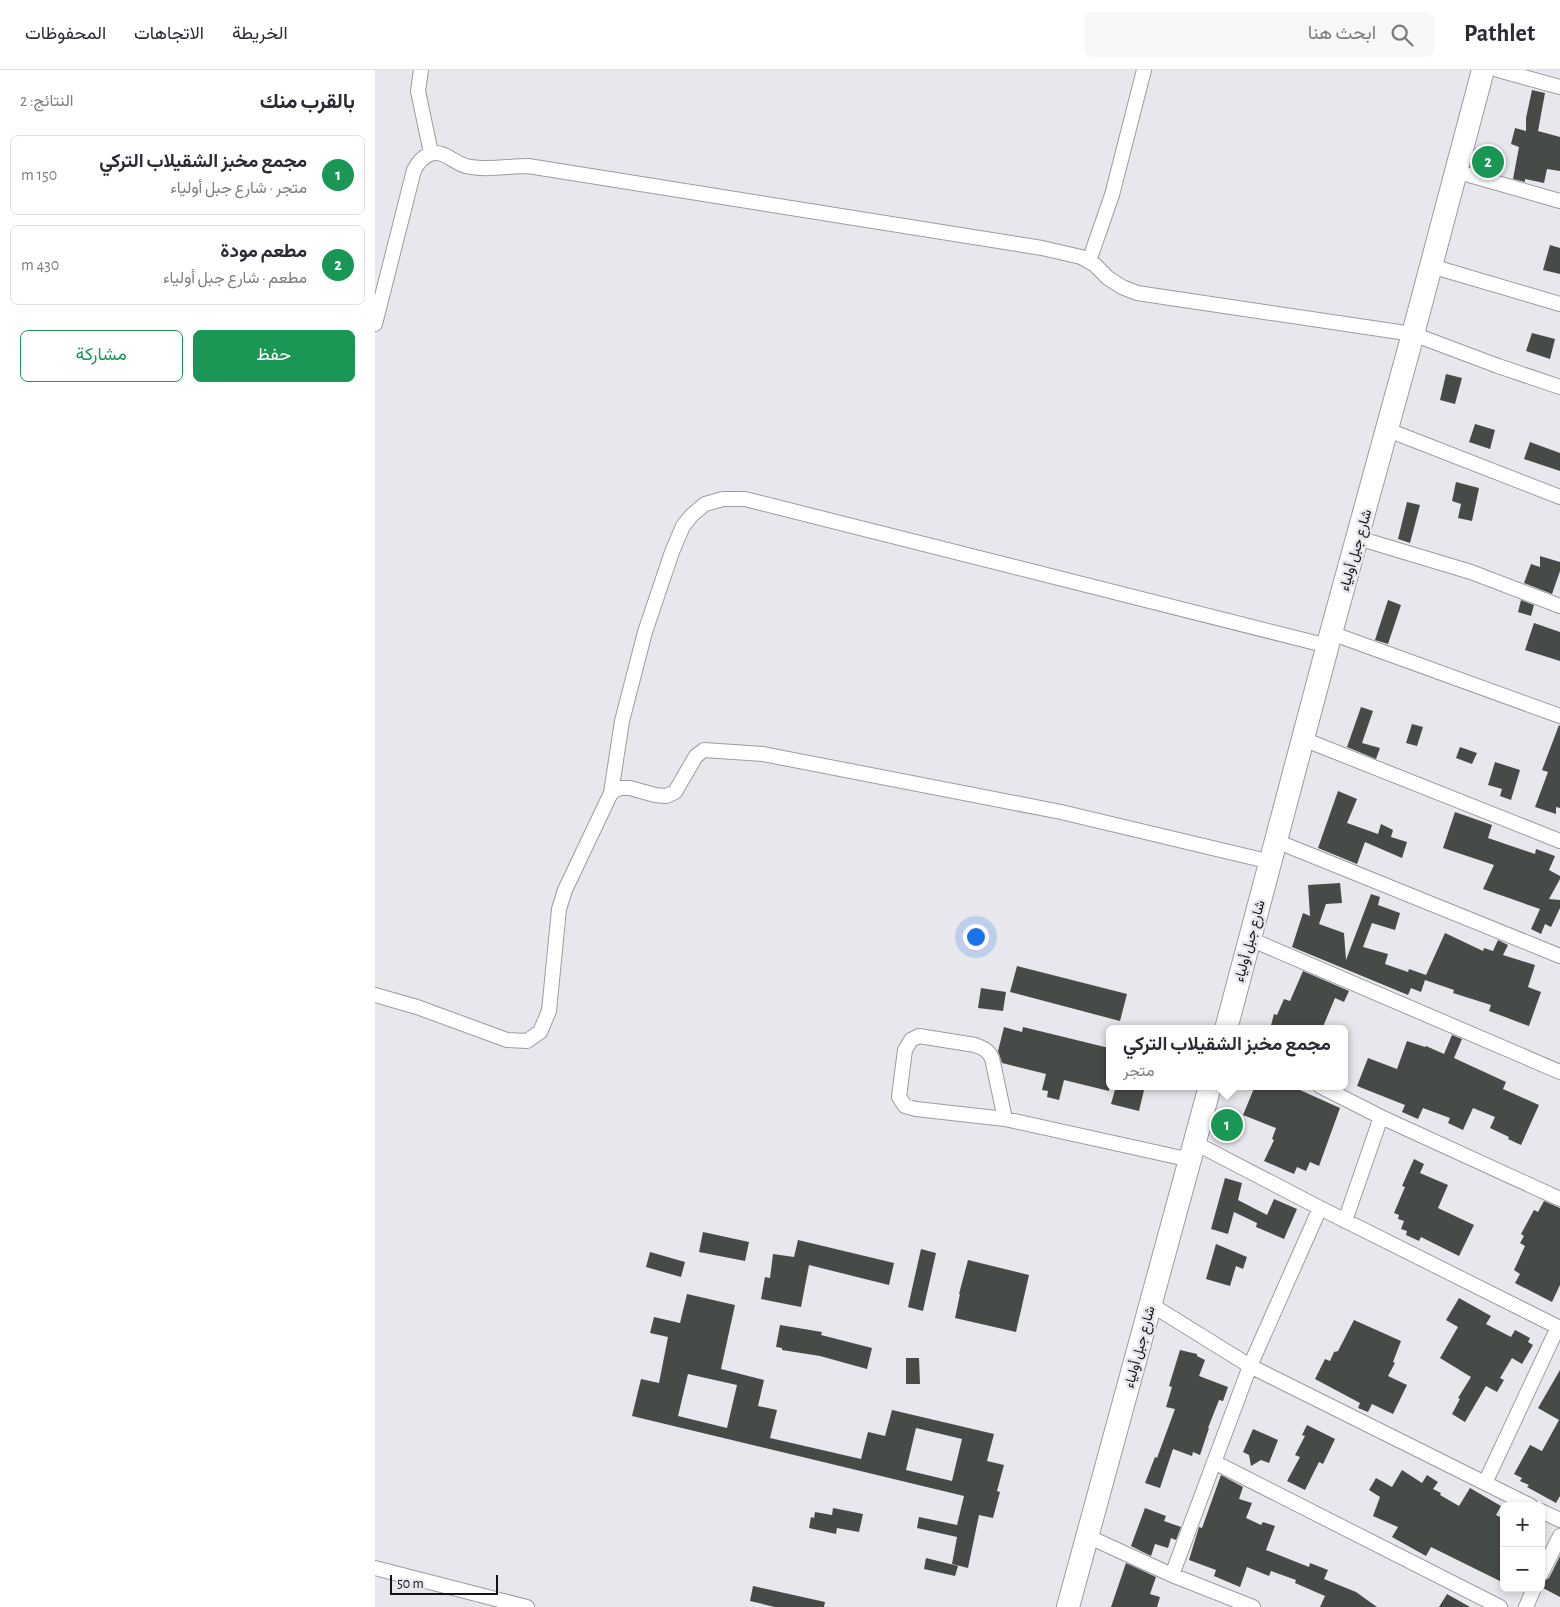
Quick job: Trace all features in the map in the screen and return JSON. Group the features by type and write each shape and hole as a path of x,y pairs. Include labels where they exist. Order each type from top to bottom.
{"highway":[{"name":"شارع جبل أولياء","path":"1227,1025 1483,70"},
{"name":"شارع جبل أولياء","path":"1068,1607 1209,1090"}],"street":[{"path":"421,70 418,91 431,153"},
{"path":"1089,261 1112,195 1143,70"},
{"path":"1498,70 1560,87"},
{"path":"375,324 414,170 421,159 431,153 443,154 464,166 480,168 528,166 1081,256 1095,265 1115,283 1137,293 1413,334 1560,387"},
{"path":"1455,171 1560,201"},
{"path":"1431,266 1560,304"},
{"path":"1388,430 1560,496"},
{"path":"375,995 417,1007 507,1040 527,1041 541,1032 549,1011 559,909 565,890 611,793 622,721 645,632 672,552 683,526 692,514 705,504 723,499 745,499 1330,639 1560,716"},
{"path":"1359,538 1471,572 1560,606"},
{"path":"1303,739 1560,841"},
{"path":"611,793 619,788 630,788 666,796 675,792 696,756 704,750 763,754 1273,852 1560,956"},
{"path":"1250,939 1560,1072"},
{"path":"1005,1120 992,1058 984,1048 919,1036 909,1042 905,1050 899,1097 905,1106 1005,1120 1193,1151 1320,1208 1559,1327 1485,1483"},
{"path":"1328,1090 1381,1117 1560,1199"},
{"path":"1345,1221 1381,1117"},
{"path":"1171,1575 1249,1366 1320,1208"},
{"path":"1150,1304 1249,1366 1523,1502"},
{"path":"1214,1462 1500,1607"},
{"path":"1545,1513 1560,1520"},
{"path":"1087,1536 1171,1575 1219,1601 1253,1607"},
{"path":"1545,1566 1560,1536"},
{"path":"375,1568 527,1607"},
{"path":"1526,1607 1533,1592"}],"building":[{"path":"1532,90 1545,93 1538,131 1560,137 1560,171 1547,169 1544,183 1525,179 1525,182 1513,179 1519,147 1511,144 1515,128 1526,131 1526,118"},
{"path":"1550,245 1560,248 1560,274 1543,270"},
{"path":"1532,333 1555,339 1550,359 1526,351"},
{"path":"1446,374 1462,378 1455,404 1440,400"},
{"path":"1475,424 1495,430 1490,449 1469,442"},
{"path":"1530,442 1560,453 1560,471 1524,459"},
{"path":"1456,482 1479,488 1472,521 1458,518 1461,504 1452,501"},
{"path":"1407,502 1420,505 1410,543 1398,539"},
{"path":"1540,556 1560,562 1560,571 1552,594 1524,583 1531,564 1540,567"},
{"path":"1388,600 1401,605 1388,644 1375,640"},
{"path":"1521,600 1534,605 1531,616 1518,612"},
{"path":"1534,623 1560,632 1560,661 1525,650"},
{"path":"1361,707 1373,711 1362,743 1380,748 1376,759 1347,747"},
{"path":"1412,724 1423,727 1417,746 1406,743"},
{"path":"1559,725 1560,808 1556,807 1556,814 1535,807 1548,772 1542,770"},
{"path":"1460,747 1477,753 1472,764 1456,758"},
{"path":"1495,762 1520,770 1511,800 1500,796 1502,789 1488,785"},
{"path":"1338,791 1357,799 1347,823 1378,834 1381,824 1393,830 1391,837 1407,842 1402,858 1365,842 1357,864 1318,848"},
{"path":"1455,812 1492,825 1488,838 1535,854 1536,849 1555,856 1549,870 1560,876 1560,879 1549,899 1560,900 1560,908 1551,927 1545,924 1541,934 1531,929 1540,909 1483,889 1494,865 1443,848"},
{"path":"1340,883 1342,903 1326,904 1319,924 1344,933 1346,960 1371,894 1380,897 1378,905 1400,913 1395,930 1372,923 1363,947 1388,954 1385,964 1408,972 1409,969 1426,975 1445,933 1483,951 1484,948 1493,951 1498,940 1508,945 1503,955 1535,965 1528,987 1541,992 1529,1026 1489,1011 1491,1005 1453,993 1454,990 1425,980 1421,992 1411,988 1408,995 1292,947 1303,913 1310,916 1308,885"},
{"path":"1017,966 1127,994 1120,1021 1010,992"},
{"path":"1303,971 1349,991 1344,1002 1335,998 1324,1025 1271,1025 1274,1014 1277,1015 1284,999 1290,1001"},
{"path":"981,988 1006,992 1003,1011 978,1008"},
{"path":"1004,1027 1022,1032 1023,1027 1106,1047 1106,1090 1109,1091 1064,1080 1059,1100 1047,1097 1048,1091 1042,1090 1046,1074 1002,1063 998,1051"},
{"path":"1452,1035 1462,1039 1454,1058 1506,1082 1503,1089 1539,1105 1521,1145 1490,1128 1495,1117 1473,1108 1463,1130 1448,1123 1450,1118 1423,1108 1418,1119 1402,1112 1405,1105 1357,1086 1368,1058 1397,1069 1407,1041 1426,1046 1444,1054"},
{"path":"1115,1090 1144,1090 1139,1111 1111,1104"},
{"path":"1253,1090 1300,1090 1340,1108 1319,1166 1310,1162 1306,1171 1297,1167 1294,1174 1264,1161 1274,1140 1272,1139 1276,1128 1243,1115"},
{"path":"1414,1159 1424,1164 1420,1173 1448,1185 1438,1208 1474,1225 1459,1256 1421,1237 1419,1241 1406,1235 1407,1231 1401,1229 1404,1221 1398,1219 1399,1215 1394,1213 1405,1187 1402,1186"},
{"path":"1225,1178 1242,1183 1238,1200 1267,1215 1274,1199 1297,1209 1284,1239 1256,1227 1257,1223 1234,1212 1228,1234 1211,1229"},
{"path":"1544,1201 1560,1208 1560,1285 1552,1302 1515,1283 1520,1274 1514,1270 1525,1246 1520,1243 1524,1236 1521,1234 1534,1210 1538,1212"},
{"path":"703,1232 749,1242 745,1261 699,1252"},
{"path":"798,1240 894,1263 889,1285 809,1265 801,1307 761,1299 765,1277 770,1278 773,1254 794,1257"},
{"path":"1216,1244 1247,1257 1243,1269 1236,1266 1230,1286 1206,1279"},
{"path":"921,1249 936,1253 923,1311 908,1307"},
{"path":"650,1252 685,1262 681,1277 646,1267"},
{"path":"968,1260 1029,1275 1016,1332 955,1318"},
{"path":"687,1294 735,1305 721,1369 764,1380 758,1406 777,1410 770,1438 861,1459 868,1432 885,1436 892,1410 994,1434 987,1461 1004,1465 997,1491 1000,1492 993,1518 979,1515 968,1568 952,1564 957,1537 917,1528 919,1517 957,1525 964,1496 632,1416 641,1379 659,1383 668,1337 650,1333 654,1317 680,1323","holes":["688,1374 737,1385 727,1428 678,1416","916,1428 962,1439 952,1481 906,1470"]},
{"path":"1459,1298 1491,1316 1486,1324 1511,1337 1515,1330 1530,1338 1528,1342 1533,1345 1522,1364 1512,1358 1500,1378 1504,1380 1497,1392 1486,1386 1465,1422 1452,1414 1460,1399 1458,1398 1471,1377 1440,1358 1458,1327 1446,1320"},
{"path":"1354,1320 1401,1341 1393,1362 1395,1363 1388,1376 1407,1385 1393,1414 1372,1404 1368,1412 1358,1408 1360,1403 1315,1379 1325,1359 1330,1361 1334,1352 1338,1351"},
{"path":"780,1325 822,1332 821,1335 872,1348 867,1369 820,1356 782,1350 782,1348 776,1347"},
{"path":"1180,1350 1197,1354 1197,1356 1205,1360 1199,1376 1228,1387 1223,1401 1219,1400 1200,1455 1193,1452 1192,1456 1173,1449 1160,1488 1145,1483 1155,1457 1157,1458 1175,1409 1166,1407 1172,1387 1169,1386"},
{"path":"906,1358 919,1358 920,1384 906,1384"},
{"path":"1560,1370 1560,1496 1556,1503 1527,1487 1529,1485 1520,1481 1522,1478 1514,1474 1530,1445 1542,1451 1559,1420 1538,1408"},
{"path":"1307,1425 1335,1439 1323,1464 1319,1462 1305,1490 1287,1481 1300,1457 1295,1455 1305,1436 1302,1435"},
{"path":"1253,1429 1278,1440 1269,1463 1261,1460 1251,1466 1249,1455 1243,1452"},
{"path":"1402,1470 1422,1483 1427,1475 1438,1482 1433,1489 1459,1506 1470,1488 1500,1505 1496,1515 1500,1517 1500,1581 1431,1547 1426,1556 1392,1537 1398,1527 1373,1516 1380,1497 1369,1490 1376,1478 1392,1487"},
{"path":"1221,1475 1243,1487 1239,1499 1252,1503 1246,1518 1261,1525 1263,1522 1275,1526 1266,1550 1309,1567 1310,1563 1328,1570 1324,1579 1356,1592 1377,1607 1320,1607 1325,1596 1295,1583 1296,1580 1271,1571 1269,1576 1247,1567 1240,1587 1214,1576 1216,1570 1189,1560 1199,1527 1202,1528"},
{"path":"833,1508 863,1514 859,1532 837,1528 836,1534 809,1528 811,1517 814,1518 815,1512 832,1515"},
{"path":"1145,1508 1166,1516 1164,1521 1181,1527 1176,1540 1171,1538 1168,1548 1155,1544 1151,1556 1131,1546"},
{"path":"1560,1556 1560,1597 1545,1589 1545,1580 1549,1578"},
{"path":"926,1558 958,1566 955,1576 924,1569"},
{"path":"1126,1563 1156,1577 1150,1594 1160,1597 1157,1607 1111,1607"},
{"path":"753,1586 825,1602 824,1607 775,1607 750,1601"},
{"path":"1447,1594 1470,1607 1439,1607"}],"place":[{"name":"مطعم مودة","path":"1488,162"},
{"name":"مجمع مخبز الشقيلاب التركي","path":"1227,1125"}]}
